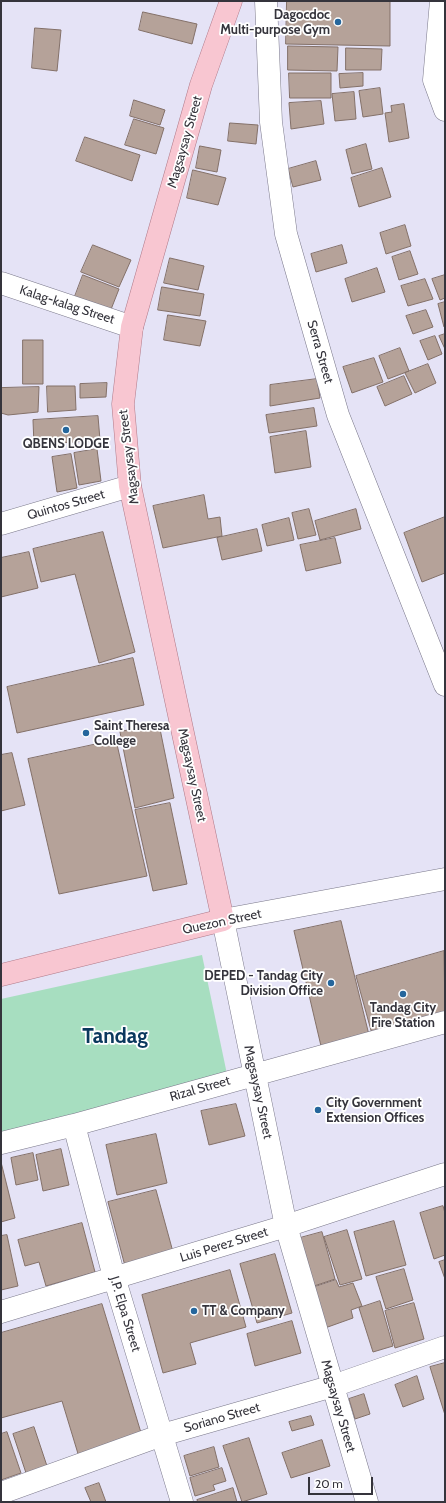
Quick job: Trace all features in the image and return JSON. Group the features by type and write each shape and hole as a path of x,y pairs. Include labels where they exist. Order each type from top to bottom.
{"main road":[{"name":"Magsaysay Street","path":"223,920 130,486 122,404 132,327 201,85 230,1"},
{"name":"Quezon Street","path":"1,975 223,920"}],"street":[{"name":"Serra Street","path":"266,1 271,122 286,234 338,415 445,685"},
{"path":"441,1 434,80 445,110"},
{"name":"Kalag-kalag Street","path":"1,283 132,327"},
{"name":"Quintos Street","path":"1,524 130,486"},
{"name":"Quezon Street","path":"223,920 445,879"},
{"name":"Magsaysay Street","path":"223,920 253,1074 286,1226 366,1502"},
{"name":"Rizal Street","path":"1,1143 74,1125 253,1074 445,1022"},
{"name":"J.P. Elpa Street","path":"74,1125 114,1277 182,1502"},
{"name":"Luis Perez Street","path":"1,1312 286,1226 445,1174"},
{"name":"Soriano Street","path":"1,1493 162,1435 333,1386 445,1347"}],"green space":[{"path":"202,955 228,1079 1,1135 1,999"}],"building":[{"name":"Dagocdoc Multi-purpose Gym","path":"287,1 390,1 390,46 286,44"},
{"path":"143,12 197,24 192,44 139,30"},
{"path":"35,28 61,30 57,71 32,68"},
{"path":"288,46 338,47 337,71 288,70"},
{"path":"346,48 382,49 381,70 346,70"},
{"path":"289,73 331,73 331,98 290,98"},
{"path":"363,73 363,86 340,88 339,74"},
{"path":"380,88 383,114 363,117 359,91"},
{"path":"354,92 356,119 335,121 332,94"},
{"path":"134,100 165,110 160,125 130,116"},
{"path":"321,101 324,124 291,129 289,103"},
{"path":"404,104 409,138 389,142 385,113 392,112 391,106"},
{"path":"134,119 164,128 156,154 125,145"},
{"path":"230,123 258,125 256,144 228,141"},
{"path":"85,137 140,155 132,181 76,161"},
{"path":"366,144 372,169 352,174 346,150"},
{"path":"200,146 221,150 217,172 196,168"},
{"path":"316,161 321,180 293,187 288,169"},
{"path":"382,168 391,197 359,207 351,178"},
{"path":"193,170 226,178 218,205 187,198"},
{"path":"405,225 411,246 386,254 380,233"},
{"path":"93,245 131,260 119,287 81,272"},
{"path":"342,245 347,263 316,272 311,254"},
{"path":"410,251 418,274 399,280 392,257"},
{"path":"170,258 204,266 198,290 164,283"},
{"path":"377,268 385,292 352,302 345,279"},
{"path":"83,275 119,289 110,312 74,299"},
{"path":"445,275 445,298 440,300 432,279"},
{"path":"425,279 433,299 408,306 401,286"},
{"path":"162,287 204,294 200,316 158,310"},
{"path":"445,302 445,327 444,327 438,304"},
{"path":"426,310 433,327 413,334 406,316"},
{"path":"168,315 206,321 200,346 164,340"},
{"path":"445,334 445,349 439,336"},
{"path":"435,336 442,354 428,360 420,341"},
{"path":"23,340 43,340 43,384 23,384"},
{"path":"400,348 409,371 388,379 379,356"},
{"path":"374,358 383,382 352,393 343,367"},
{"path":"428,364 436,383 415,393 405,373"},
{"path":"404,376 412,394 385,406 377,387"},
{"path":"317,379 320,398 270,406 270,385"},
{"path":"107,383 106,397 80,398 80,384"},
{"path":"47,386 75,386 76,410 48,412"},
{"path":"39,387 38,412 8,415 1,413 1,388"},
{"path":"314,408 317,426 269,433 266,415"},
{"name":"QBENS LODGE","path":"98,416 100,440 34,445 33,420"},
{"path":"306,431 311,467 275,473 270,437"},
{"path":"97,449 101,481 79,485 74,453"},
{"path":"71,454 77,488 57,492 52,457"},
{"path":"204,495 208,519 220,517 222,536 163,548 153,506"},
{"path":"309,509 316,535 298,539 292,513"},
{"path":"356,509 361,529 320,540 315,521"},
{"path":"445,517 445,573 422,582 404,533"},
{"path":"289,518 294,540 267,546 262,525"},
{"path":"257,529 262,551 222,560 217,538"},
{"path":"103,532 135,652 99,663 75,574 41,582 33,549"},
{"path":"335,538 341,563 306,571 300,545"},
{"path":"29,552 38,588 1,597 1,558"},
{"path":"133,658 144,705 17,733 7,687"},
{"path":"159,724 174,798 135,808 120,732"},
{"path":"116,740 147,876 59,894 28,759"},
{"path":"12,753 25,805 1,811 1,755"},
{"path":"170,803 187,884 153,891 135,810"},
{"name":"DEPED - Tandag City Division Office","path":"341,921 369,1035 321,1046 294,931"},
{"name":"Tandag City Fire Station","path":"444,951 445,1013 372,1034 356,976"},
{"path":"236,1104 245,1136 209,1145 201,1111"},
{"path":"156,1134 167,1183 117,1195 106,1145"},
{"path":"61,1149 69,1185 43,1191 36,1155"},
{"path":"33,1153 38,1180 16,1185 11,1158"},
{"path":"1,1162 15,1218 1,1222"},
{"path":"156,1190 173,1252 125,1266 108,1202"},
{"path":"443,1206 445,1213 445,1255 434,1259 420,1213"},
{"path":"394,1221 406,1265 366,1276 354,1232"},
{"path":"82,1223 95,1272 46,1286 39,1262 25,1266 18,1240"},
{"path":"347,1230 362,1279 340,1285 324,1237"},
{"path":"322,1232 335,1279 314,1286 300,1238"},
{"path":"7,1235 18,1286 1,1290 1,1236"},
{"path":"275,1254 292,1313 257,1323 240,1264"},
{"path":"445,1260 445,1279 439,1262"},
{"path":"404,1269 413,1300 386,1309 376,1277"},
{"name":"TT & Company","path":"230,1270 246,1327 190,1343 196,1364 163,1373 142,1295"},
{"path":"336,1280 339,1287 353,1283 362,1306 351,1310 353,1318 325,1328 312,1288"},
{"path":"380,1301 393,1346 373,1352 359,1308"},
{"path":"414,1303 424,1339 395,1348 385,1311"},
{"path":"102,1304 142,1436 79,1457 62,1401 1,1418 1,1333"},
{"path":"292,1321 301,1353 255,1366 247,1334"},
{"path":"445,1363 445,1415 430,1367"},
{"path":"417,1376 424,1399 403,1407 395,1385"},
{"path":"364,1394 370,1414 355,1419 349,1399"},
{"path":"311,1416 314,1425 292,1431 289,1422"},
{"path":"34,1427 48,1469 27,1476 13,1434"},
{"path":"7,1432 21,1473 1,1480 1,1434"},
{"path":"249,1438 267,1494 242,1502 223,1446"},
{"path":"322,1440 330,1466 291,1478 282,1453"},
{"path":"214,1447 219,1467 190,1476 184,1456"},
{"path":"222,1468 226,1481 213,1485 215,1490 195,1496 190,1478"},
{"path":"99,1483 106,1502 91,1502 85,1488"},
{"path":"233,1488 237,1502 198,1502 197,1500"}],"place":[{"name":"Dagocdoc Multi-purpose Gym","path":"338,22"},
{"name":"QBENS LODGE","path":"66,430"},
{"name":"Saint Theresa College","path":"86,733"},
{"name":"DEPED - Tandag City Division Office","path":"331,983"},
{"name":"Tandag City Fire Station","path":"403,994"},
{"name":"City Government Extension Offices","path":"318,1110"},
{"name":"TT & Company","path":"194,1311"}],"district":[{"name":"Tandag","path":"115,1037"}]}
